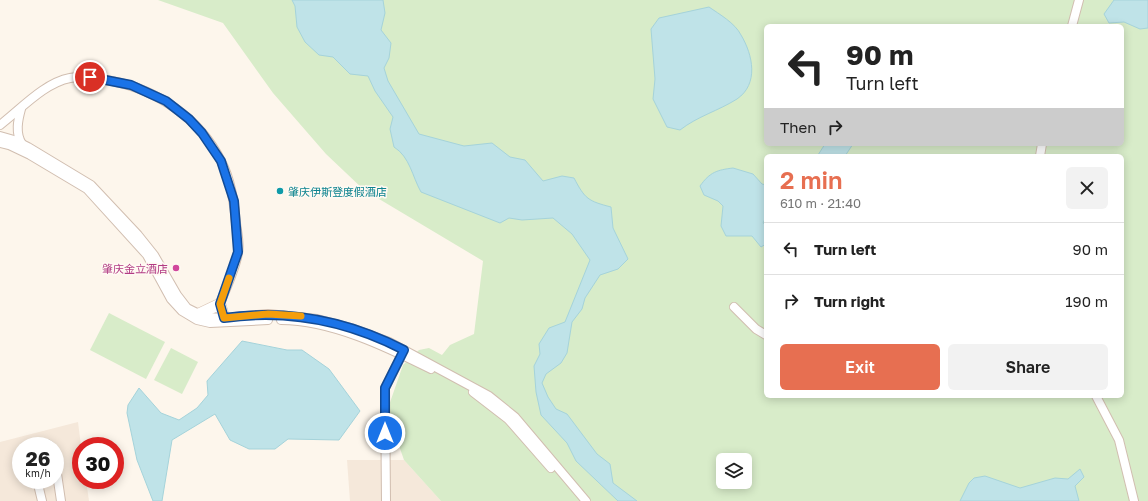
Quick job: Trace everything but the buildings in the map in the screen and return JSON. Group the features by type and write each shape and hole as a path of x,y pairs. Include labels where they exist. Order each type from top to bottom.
{"street":[{"path":"1073,24 1079,0"},
{"path":"0,125 51,86 70,78 90,77 131,85 151,93 166,101 189,119 202,133 221,161 234,201 238,252 220,304 224,318"},
{"path":"21,108 18,120 20,140 22,144"},
{"path":"0,136 22,144 91,185 138,235 154,255 177,295 187,308 205,317 224,318 268,314 316,318 351,328 403,352 490,396 510,412 586,501"},
{"path":"0,143 9,145 30,155 87,189 147,255 171,299 182,311 198,320 223,324 263,320 303,322 351,334 403,352 490,404 508,419 580,501"},
{"path":"199,314 220,304"},
{"path":"734,307 756,329 764,334"},
{"path":"392,501 386,497 385,388 403,352"},
{"path":"1097,398 1119,440 1134,501"},
{"path":"39,489 42,501"},
{"path":"59,489 61,501"}],"shaded area":[{"path":"78,422 80,437 72,437 72,489 87,489 89,501 0,501 0,442 12,439 12,489 64,489 64,437 20,437"},
{"path":"347,460 404,460 441,501 350,501"}],"green space":[{"path":"158,0 1148,0 1148,501 441,501 404,460 387,411 403,365 419,350 429,348 442,355 450,345 474,334 483,261 364,190 326,154 273,93 223,23"},
{"path":"109,313 165,342 146,379 90,350"},
{"path":"171,348 198,362 182,394 154,380"}],"water":[{"path":"292,0 383,0 385,13 381,30 391,43 389,58 384,68 388,81 419,134 464,146 492,143 510,157 525,160 543,181 562,176 574,178 584,195 592,201 611,207 613,228 628,259 618,269 600,275 585,298 582,309 572,322 567,353 561,363 546,374 542,383 548,397 556,409 567,414 597,454 610,464 613,483 637,501 618,501 576,461 567,443 541,415 536,392 534,366 540,354 539,344 549,328 565,322 590,260 572,234 553,218 522,220 509,218 500,223 421,192 404,156 394,147 390,129 393,117 375,91 368,76 350,74 333,57 319,55 305,42 297,27 295,6"},
{"path":"1114,0 1148,0 1148,28 1140,29 1124,22 1109,23 1104,14"},
{"path":"709,7 735,27 745,43 749,51 752,69 749,85 744,93 737,99 694,121 680,130 667,127 653,99 655,79 651,29 659,18"},
{"path":"824,146 852,146 846,154 819,154"},
{"path":"733,168 753,174 764,184 764,245 761,247 752,236 726,236 721,226 723,206 718,201 704,195 700,186 714,172"},
{"path":"242,341 287,350 302,350 329,369 360,411 339,440 288,439 275,449 249,449 230,440 215,414 172,440 162,501 153,501 137,460 127,413 128,405 139,388 161,413 179,420 197,408 208,395 207,381"},
{"path":"1080,469 1084,477 1075,486 1079,501 960,501 969,483 974,478 985,476 1020,488 1055,478 1068,479"}],"slow traffic":[{"path":"229,278 220,304 224,318 268,314 301,316"}],"place":[{"name":"肇庆伊斯登度假酒店","path":"280,191"},
{"name":"肇庆金立酒店","path":"176,268"}],"route":[{"path":"90,77 131,85 166,101 189,119 202,133 221,161 234,201 238,252 220,304 224,318 268,314 295,315 316,318 351,328 389,342 404,350 385,388 385,433"}]}
